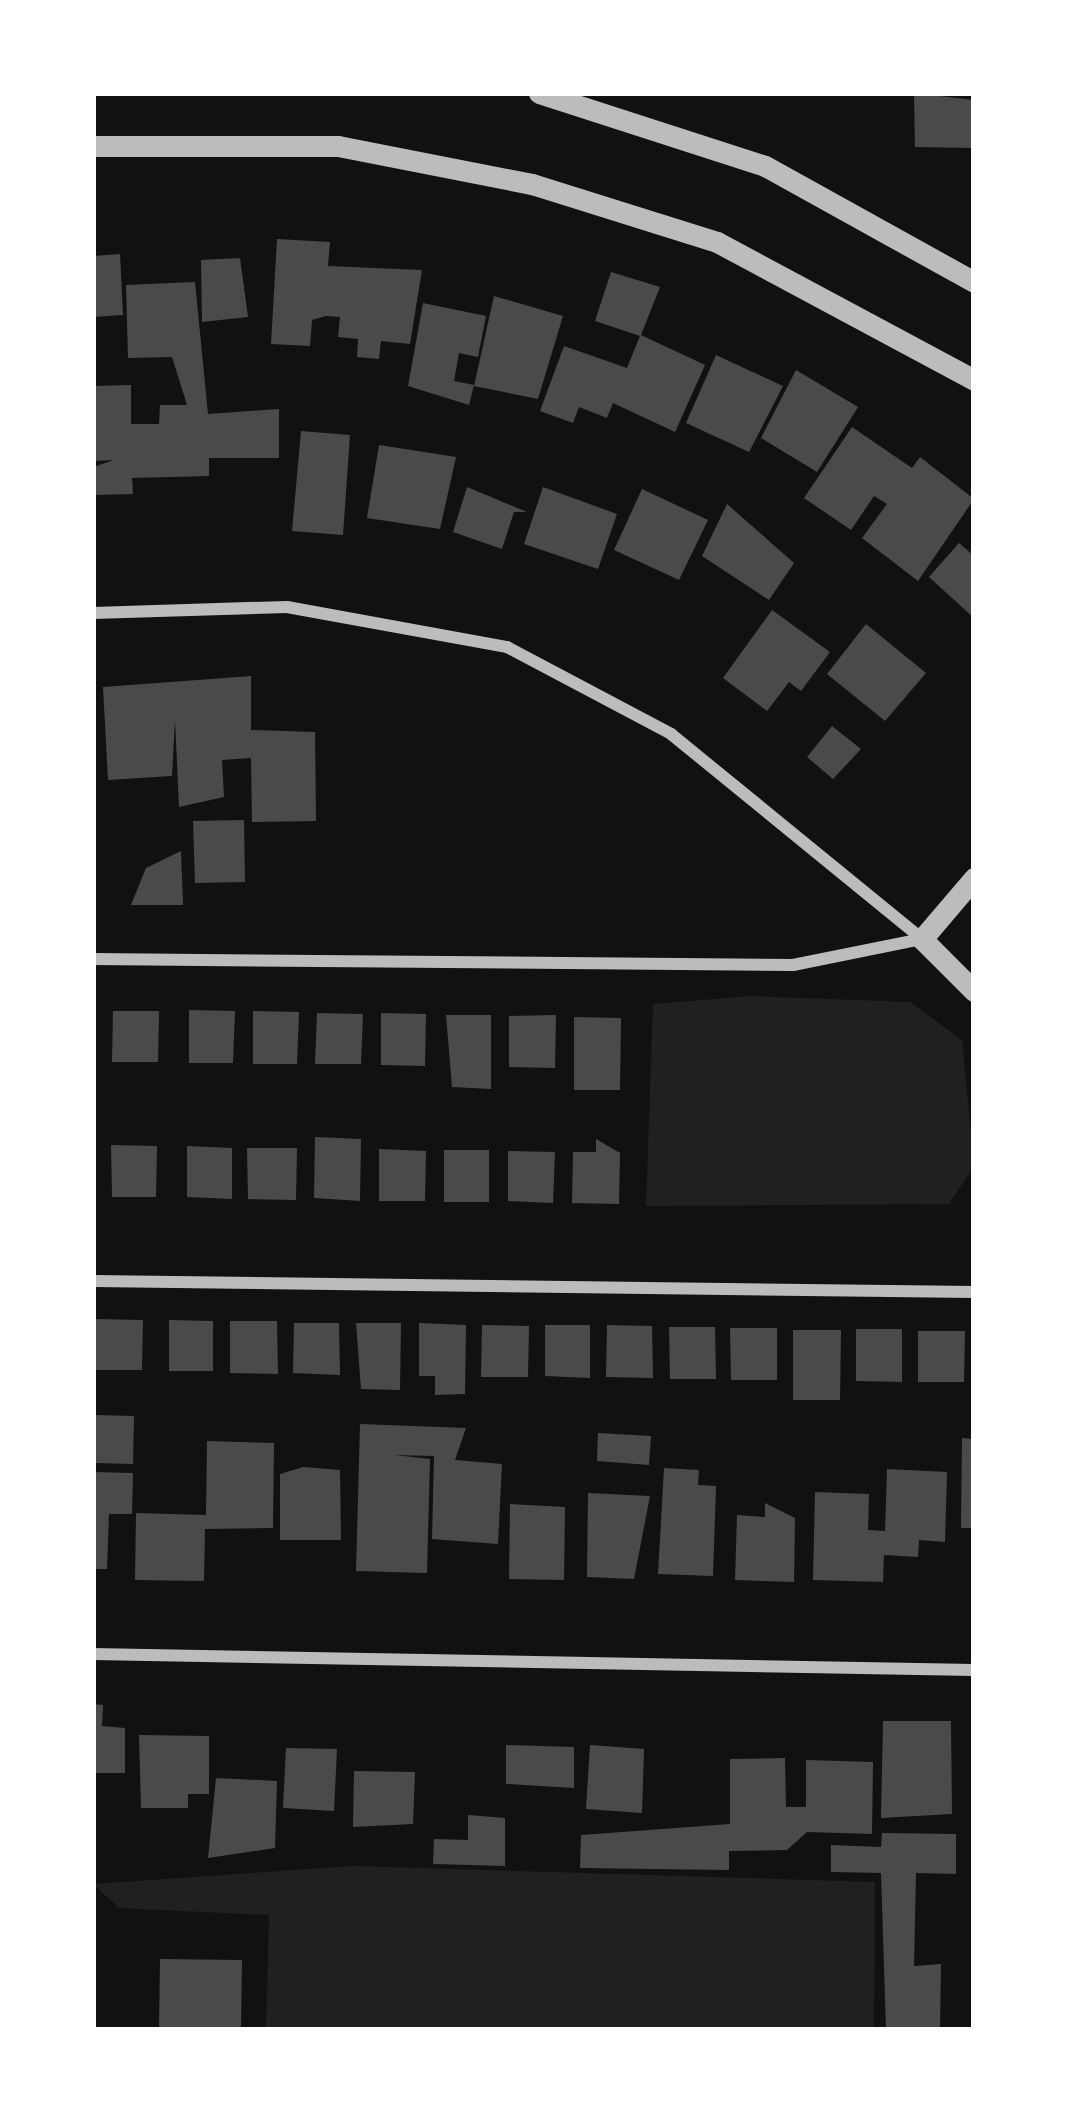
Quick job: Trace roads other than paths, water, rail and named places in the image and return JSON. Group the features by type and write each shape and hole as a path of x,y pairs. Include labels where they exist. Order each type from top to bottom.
{"street":[{"path":"539,93 765,166 974,282"},
{"path":"93,146 338,146 555,190 717,242 974,380"},
{"path":"93,614 287,608 507,647 671,734 922,939 974,992"},
{"path":"93,959 793,965 922,939 974,878"},
{"path":"93,1281 974,1292"},
{"path":"93,1654 974,1670"}]}
